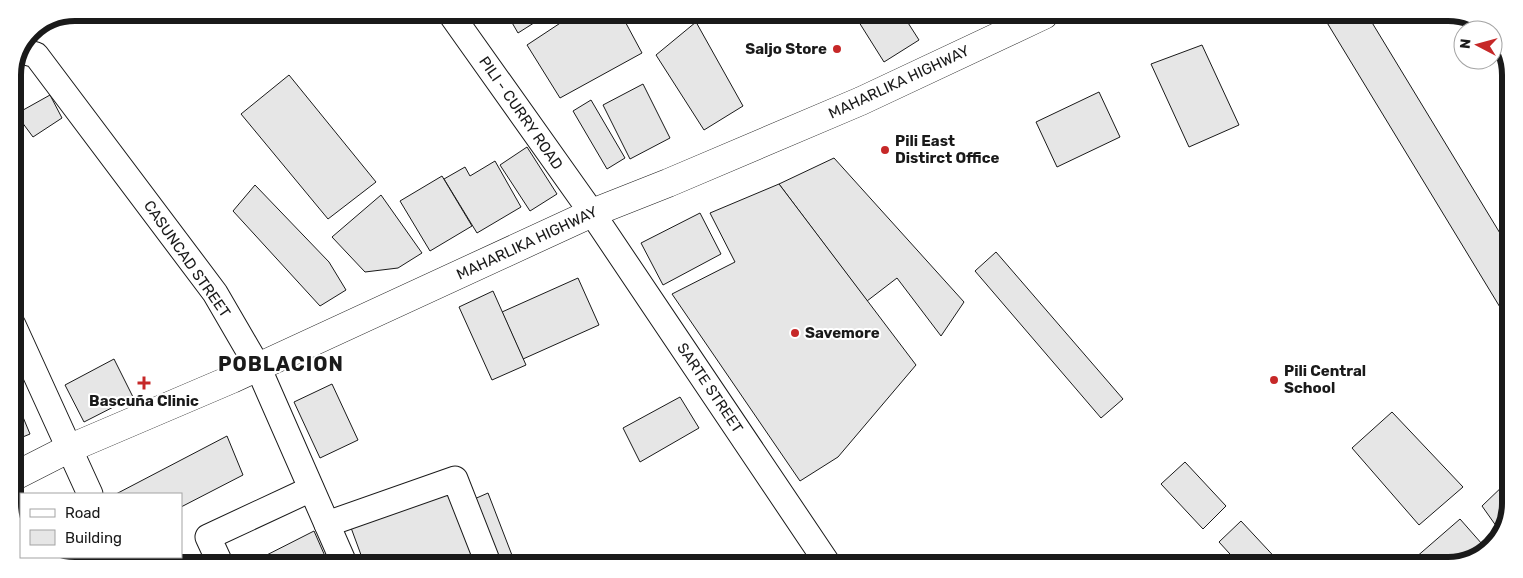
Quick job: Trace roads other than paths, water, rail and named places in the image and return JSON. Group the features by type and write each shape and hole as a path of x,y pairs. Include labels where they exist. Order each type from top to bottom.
{"main road":[{"name":"MAHARLIKA HIGHWAY","path":"21,473 68,449 258,367 592,212 861,101 1031,21"}],"street":[{"name":"PILI - CURRY ROAD","path":"456,21 592,212"},
{"name":"CASUNCAD STREET","path":"29,53 215,294 258,367 341,557"},
{"name":"SARTE STREET","path":"592,212 823,557"},
{"path":"21,343 90,493"},
{"path":"326,524 455,479 486,557"},
{"path":"218,557 208,537 311,490"}],"place":[{"name":"Saljo Store","path":"837,49"},
{"name":"Pili East Distirct Office","path":"885,150"},
{"name":"Savemore","path":"795,333"},
{"name":"Pili Central School","path":"1274,380"},
{"name":"Bascuña Clinic","path":"144,383"}],"district":[{"name":"POBLACION","path":"281,364"}]}
